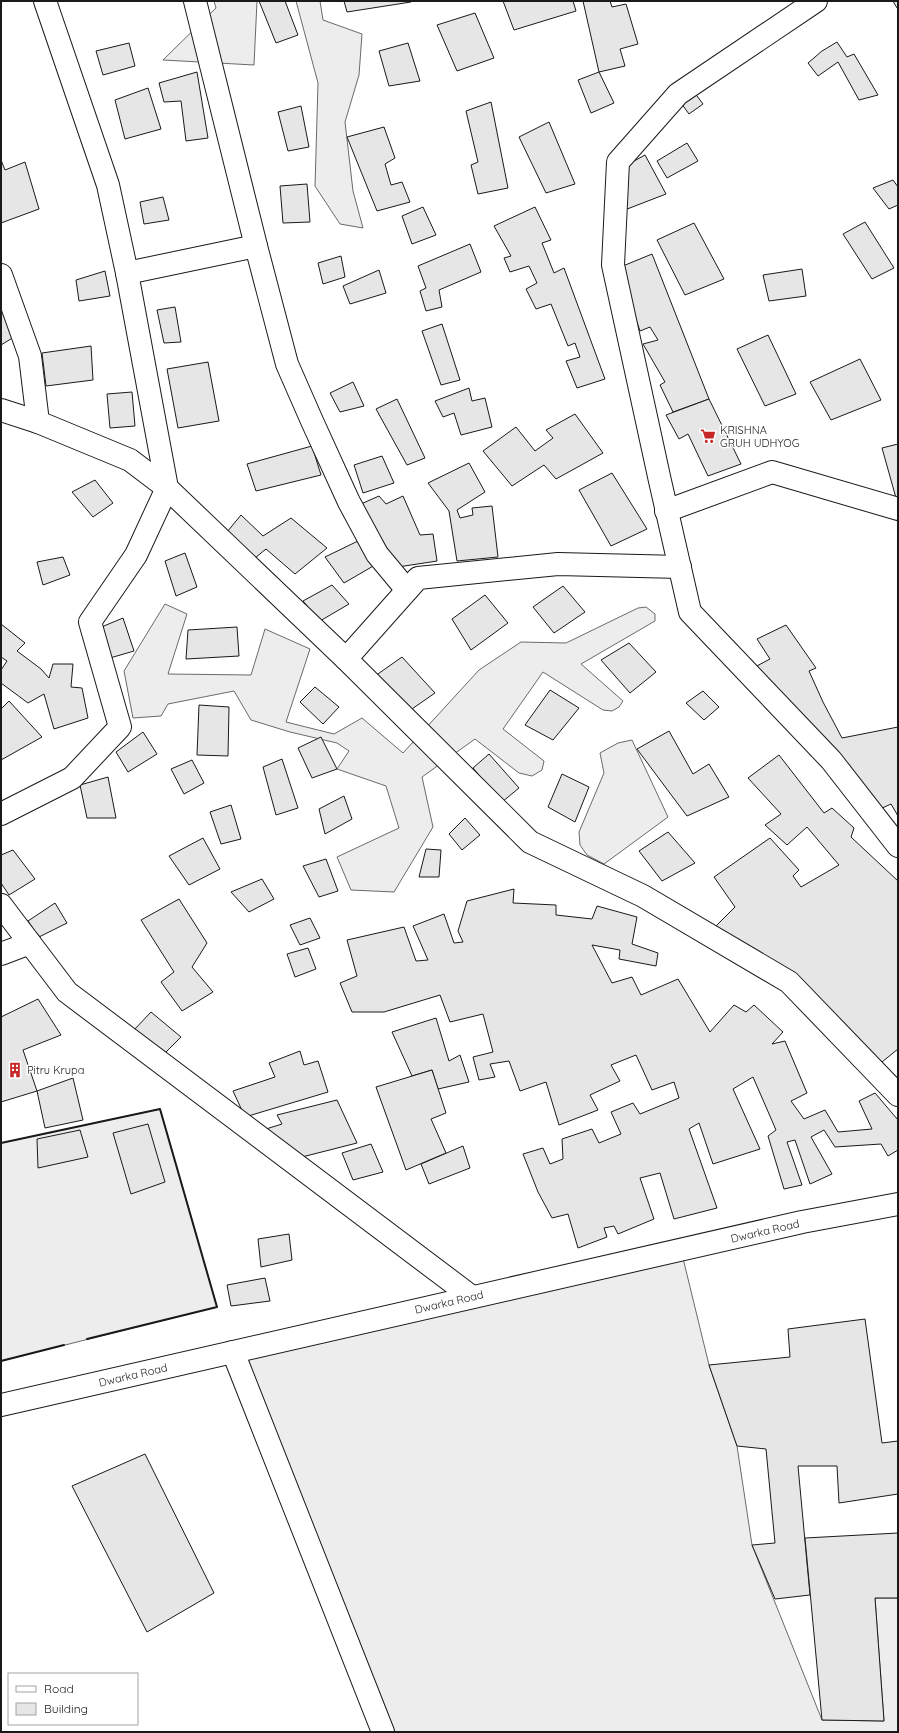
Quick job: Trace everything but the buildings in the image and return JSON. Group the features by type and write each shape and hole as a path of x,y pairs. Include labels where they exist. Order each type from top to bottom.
{"street":[{"path":"1,814 72,778 120,727 90,622 136,555 167,488 128,273 108,185 45,1"},
{"path":"195,1 287,364 349,502 377,554 407,590"},
{"path":"816,1 678,94 618,162 613,265 666,511 690,612 831,760 898,846"},
{"path":"128,273 256,246"},
{"path":"1,275 30,356 38,422"},
{"path":"1,410 38,422 130,460 167,488 346,658 530,842 643,896 789,982 898,1095"},
{"path":"666,511 772,472 898,509"},
{"path":"346,658 418,578 558,564 680,567"},
{"path":"1,905 67,992 472,1297"},
{"path":"1,954 30,943"},
{"name":"Dwarka Road","path":"1,1405 802,1222 898,1204"},
{"path":"233,1352 383,1732"}],"shaded area":[{"path":"214,1 257,1 254,65 163,60 216,8"},
{"path":"296,1 320,1 323,20 362,34 359,75 345,122 353,191 363,228 340,224 315,186 318,83"},
{"path":"165,604 187,614 168,674 251,675 265,629 310,649 286,722 334,734 362,718 403,753 479,670 521,642 566,643 638,608 646,607 655,614 655,621 581,664 623,701 619,707 612,711 603,710 543,672 503,729 544,761 542,770 532,776 519,773 475,739 422,777 433,827 394,892 351,890 337,857 399,828 386,786 337,769 349,751 337,743 290,732 251,720 234,691 168,704 161,716 133,718 124,671"},
{"path":"632,740 668,817 604,864 587,855 580,845 579,832 604,773 600,753 618,743"},
{"path":"160,1109 217,1307 1,1361 1,1143"},
{"path":"681,1250 709,1365 737,1446 752,1545 822,1720 884,1721 875,1598 898,1598 898,1732 383,1732 233,1352"}],"wall":[{"path":"1,1143 160,1109 217,1307 87,1339"},
{"path":"1,1361 64,1345"}],"place":[{"name":"KRISHNA GRUH UDHYOG","path":"708,436"},
{"name":"Pitru Krupa","path":"15,1070"}]}
